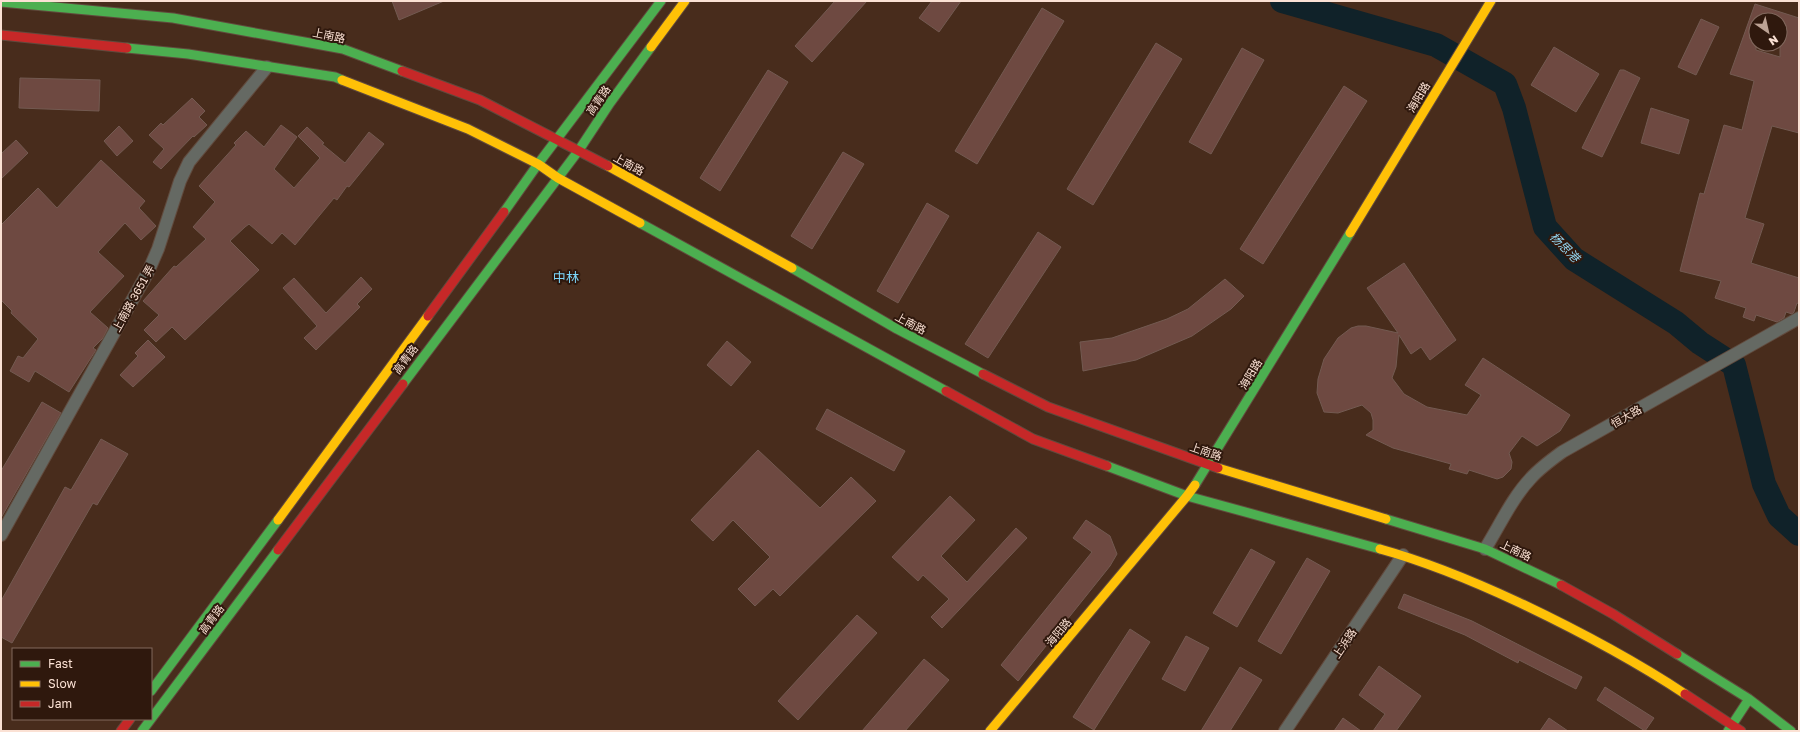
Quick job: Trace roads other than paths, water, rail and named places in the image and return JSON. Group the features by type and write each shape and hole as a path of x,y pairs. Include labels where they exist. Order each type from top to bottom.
{"main road":[{"name":"高青路","path":"152,690 504,213 538,164 661,1"},
{"name":"高青路","path":"152,718 579,150 610,103 685,1"},
{"name":"海阳路","path":"990,731 1188,496 1490,1"},
{"name":"上南路","path":"1,2 173,18 342,49 480,100 579,150 813,280 897,329 1048,407 1208,465 1485,549 1562,585 1613,614 1749,699 1791,731"},
{"path":"1,35 188,54 335,77 468,129 538,164 558,178 1033,439 1188,496 1403,555 1480,584 1569,626 1668,683 1730,728 1741,731"},
{"path":"1730,728 1749,699"},
{"path":"121,731 129,720"},
{"name":"高青路","path":"142,731 150,720"}],"street":[{"name":"上南路 3651 弄","path":"1,535 148,272 158,249 186,166 195,153 267,67"},
{"name":"恒大路","path":"1485,549 1519,493 1531,478 1562,452 1799,318"},
{"name":"上浜路","path":"1285,731 1403,555"}],"waterway":[{"name":"杨思港","path":"1282,1 1436,45 1505,84 1514,108 1545,227 1574,259 1676,323 1700,343 1734,365 1764,484 1779,516 1799,534"}],"district":[{"name":"中林","path":"566,277"}]}
